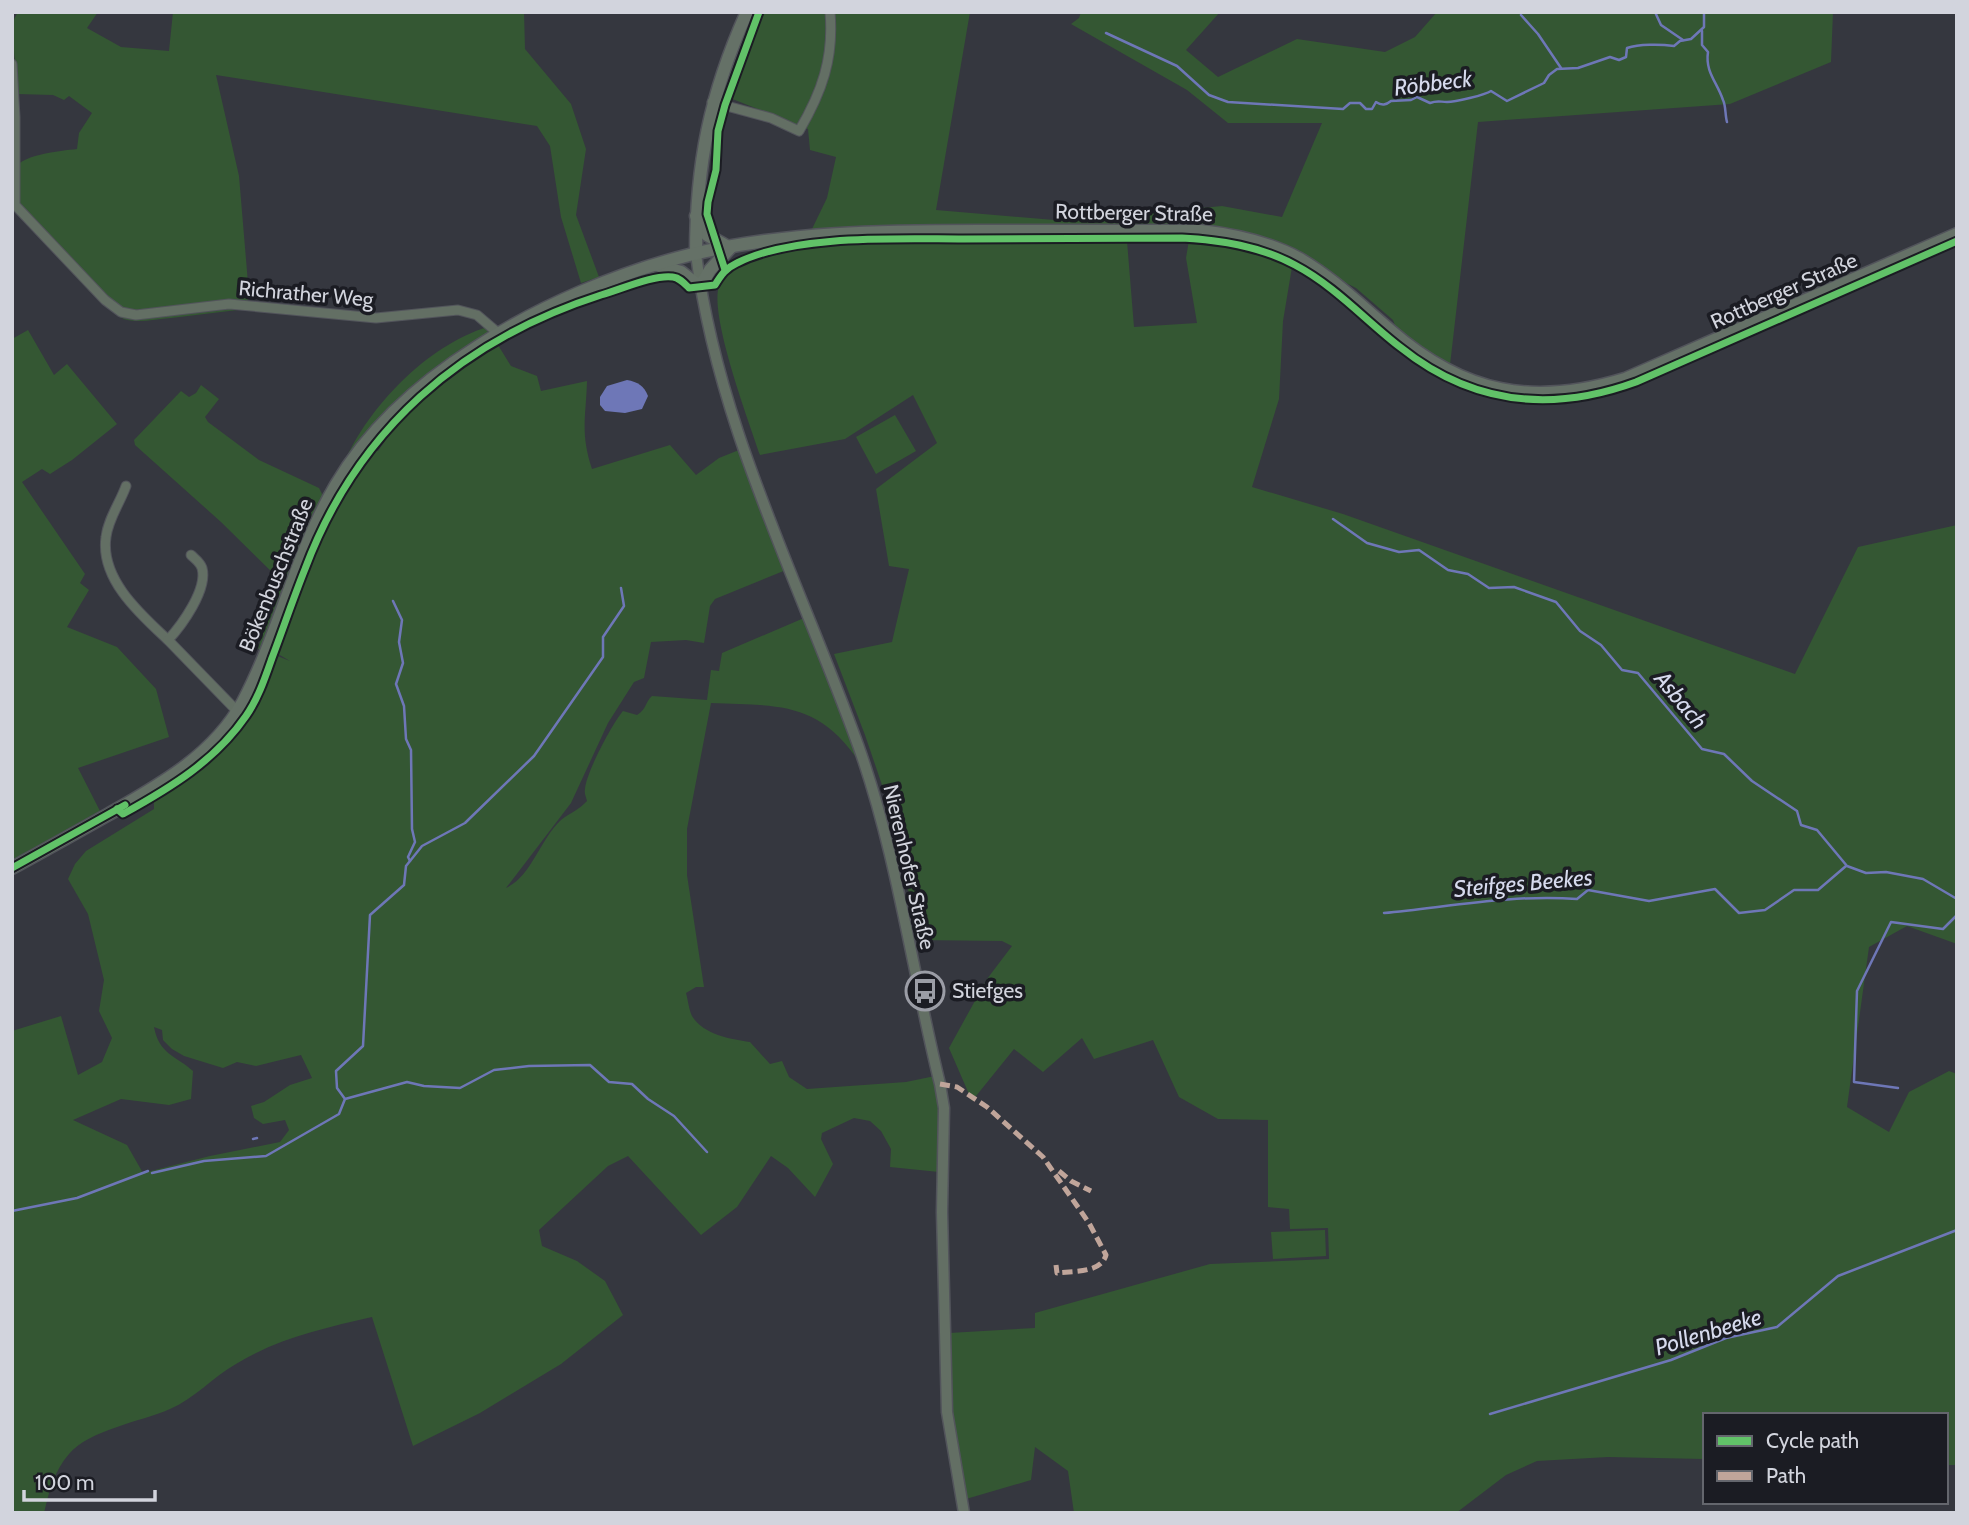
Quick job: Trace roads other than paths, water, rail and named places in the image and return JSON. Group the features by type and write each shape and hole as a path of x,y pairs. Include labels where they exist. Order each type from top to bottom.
{"main road":[{"path":"696,254 696,216 703,148 712,102 747,12"},
{"path":"657,264 681,272 700,286 730,248 707,235 696,216"},
{"name":"Rottberger Straße","path":"696,254 822,234 869,232 1219,233 1254,240 1297,258 1335,284 1413,349 1455,374 1499,390 1547,394 1595,388 1625,379 1957,234"},
{"name":"Bökenbuschstraße","path":"12,868 147,793 176,774 213,741 237,711 269,645 311,533 352,460 381,425 424,383 498,333 587,290 657,264 696,254"}],"street":[{"path":"712,102 771,118 799,131 827,71 831,40 830,12"},
{"name":"Richrather Weg","path":"12,64 15,205 105,300 128,314 245,304 283,311 376,318 458,310 477,315 498,333"},
{"name":"Nierenhofer Straße","path":"696,254 710,338 748,458 866,770 880,817 940,1084 944,1108 942,1212 947,1412 964,1513"},
{"path":"126,486 109,521 105,552 116,584 237,711"},
{"path":"168,640 197,599 203,571 191,555"}],"water":[{"path":"627,380 640,385 648,396 642,409 625,413 605,411 600,405 600,397 607,386"}],"waterway":[{"path":"1655,12 1661,25 1683,40"},
{"name":"Röbbeck","path":"1106,33 1177,66 1209,95 1228,102 1343,109 1350,103 1360,103 1366,109 1372,109 1376,102 1384,104 1417,97 1430,103 1451,102 1491,91 1507,101 1544,83 1557,69 1578,68 1610,57 1619,60 1626,57 1627,48 1674,46 1680,41 1691,39 1704,27 1704,12"},
{"path":"1521,15 1538,34 1561,68"},
{"path":"1702,31 1702,45 1708,52 1708,65 1724,102 1727,122"},
{"name":"Asbach","path":"1333,519 1367,543 1399,552 1419,550 1448,570 1468,574 1489,588 1514,587 1556,602 1580,631 1601,645 1622,670 1638,673 1702,749 1724,754 1752,781 1797,811 1801,825 1817,830 1847,866 1866,873 1886,872 1923,879 1957,899"},
{"path":"345,1099 337,1088 336,1071 363,1046 370,915 404,885 406,866 422,846 465,823 534,756 603,657 603,637 624,606 621,588"},
{"path":"393,601 402,620 399,642 403,663 396,684 404,706 406,739 411,750 412,829 415,842 408,857 410,861"},
{"name":"Steifges Beekes","path":"1384,913 1529,898 1577,899 1588,890 1649,901 1715,889 1739,913 1765,910 1794,890 1818,890 1846,866"},
{"path":"1898,1088 1854,1082 1857,991 1891,922 1943,929 1957,915"},
{"path":"152,1173 204,1161 266,1156 339,1114 345,1099 407,1082 460,1088 494,1070 529,1066 590,1065 609,1082 632,1084 648,1099 674,1116 707,1152"},
{"path":"253,1139 257,1138"},
{"path":"12,1211 77,1198 148,1171"},
{"name":"Pollenbeeke","path":"1490,1414 1671,1360 1726,1338 1777,1327 1838,1276 1957,1230"}],"place":[{"name":"Stiefges","path":"925,991"}]}
